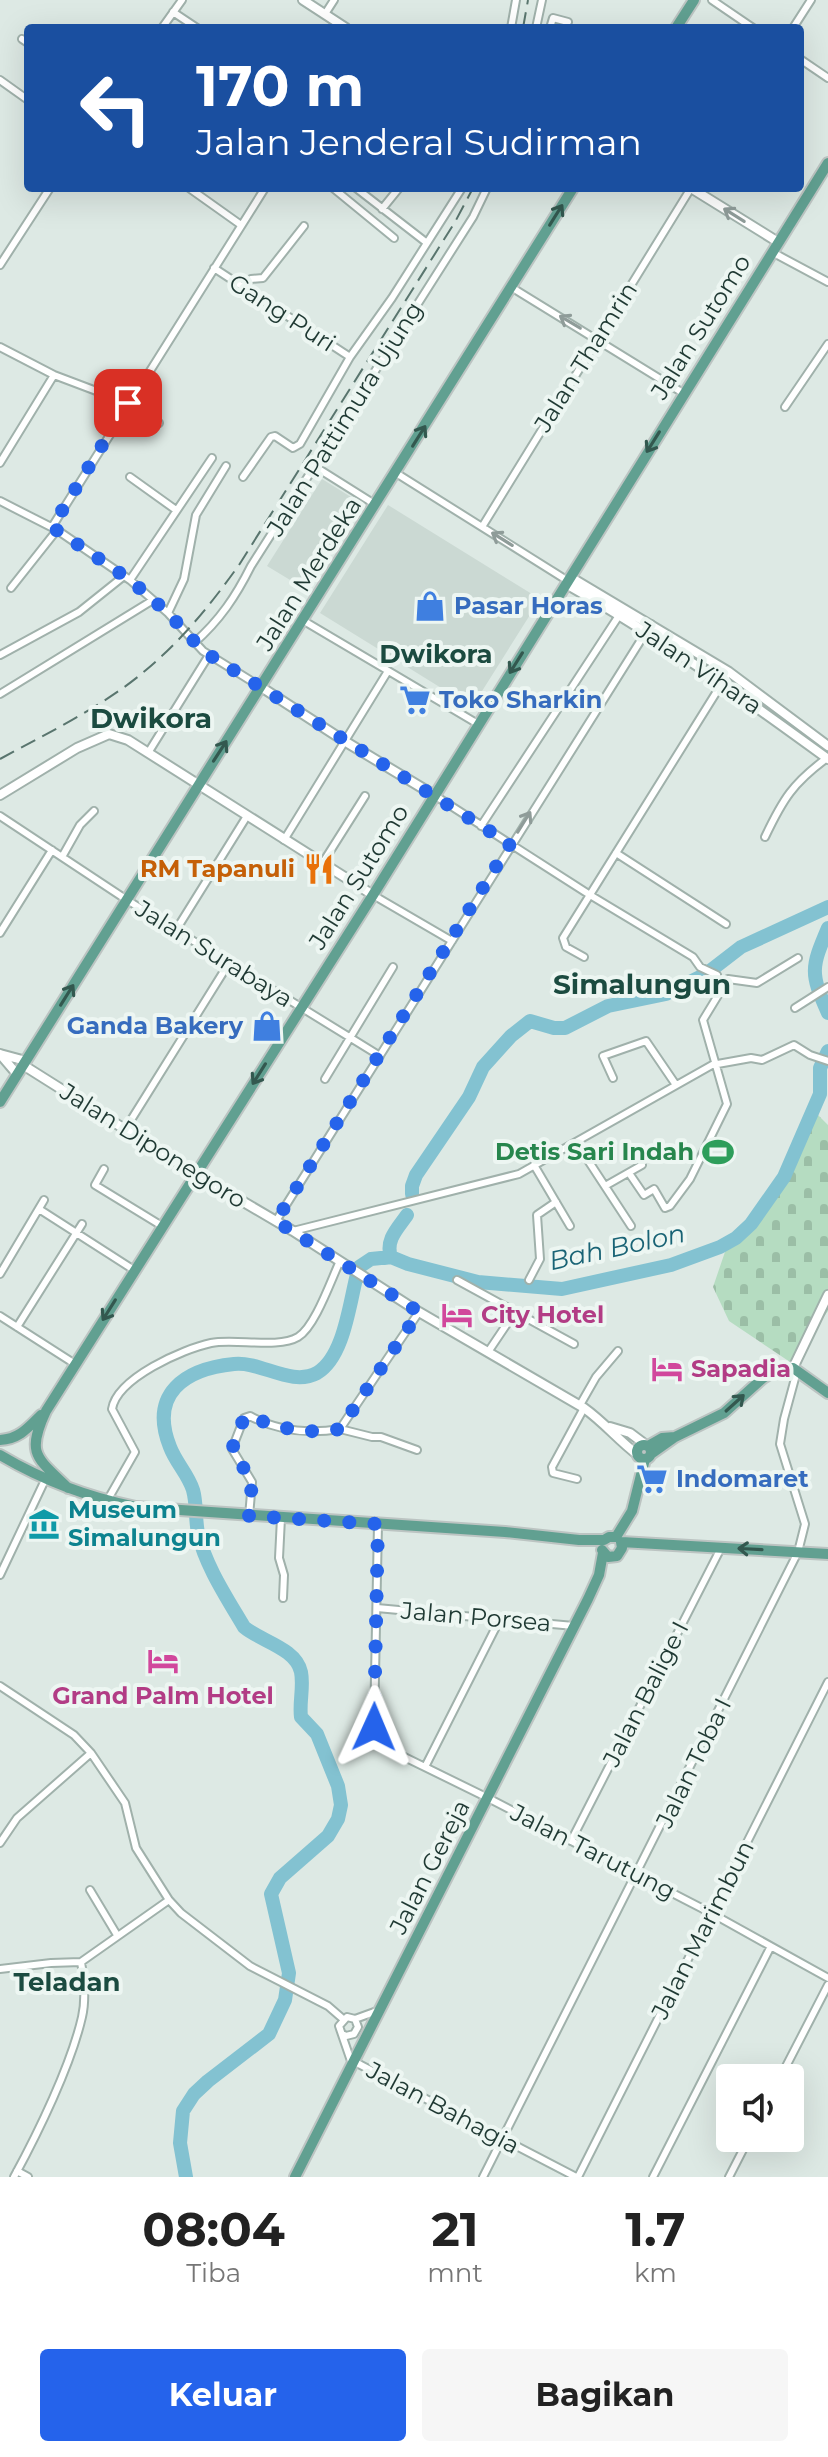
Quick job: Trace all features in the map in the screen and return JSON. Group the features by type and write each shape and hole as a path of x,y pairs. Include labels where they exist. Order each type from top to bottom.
{"main road":[{"path":"679,24 694,0"},
{"name":"Jalan Sutomo","path":"68,1488 37,1455 35,1434 46,1411 373,895 828,163"},
{"name":"Jalan Merdeka","path":"0,1102 570,192"},
{"path":"0,1455 45,1480 107,1501 136,1507 579,1540 605,1550 622,1551 618,1539 632,1511 645,1452 662,1438 675,1437 724,1413 776,1370 795,1370 828,1393"},
{"path":"0,1440 21,1435 46,1411"},
{"path":"605,1550 609,1537 828,1554"},
{"name":"Jalan Gereja","path":"295,2177 353,2062 362,2032 379,2010 574,1626 599,1575 605,1550"}],"street":[{"path":"165,24 182,0"},
{"path":"303,0 340,24"},
{"path":"325,14 334,0"},
{"path":"512,24 516,0"},
{"path":"537,24 542,0"},
{"path":"712,0 747,24"},
{"path":"796,24 811,0"},
{"path":"173,12 191,24"},
{"path":"551,24 553,18 568,22"},
{"path":"804,62 828,78"},
{"path":"0,80 24,97"},
{"path":"0,265 47,192"},
{"path":"195,192 241,225"},
{"path":"11,588 55,528 127,405 262,192"},
{"path":"338,192 394,238"},
{"path":"361,192 427,243"},
{"path":"382,209 396,192"},
{"path":"243,477 271,437 275,436 293,448 300,444 350,357 459,192"},
{"name":"Jalan Pattimura Ujung","path":"194,643 225,613 251,566 473,217 485,192"},
{"name":"Jalan Thamrin","path":"482,527 689,192"},
{"path":"697,192 828,282"},
{"path":"243,287 251,279 263,278 304,226"},
{"name":"Gang Puri","path":"214,268 350,357"},
{"path":"511,287 683,393"},
{"path":"785,407 828,344"},
{"path":"0,347 54,375 127,405 159,423"},
{"path":"0,463 54,375"},
{"path":"0,655 79,612 127,578 212,458"},
{"path":"168,613 184,579 196,515 226,466"},
{"path":"314,466 376,505"},
{"path":"396,473 568,581"},
{"path":"130,477 176,510"},
{"path":"0,501 55,528 127,578 168,613 209,655 717,975"},
{"name":"Jalan Vihara","path":"568,581 651,624 729,672 828,746"},
{"path":"0,694 153,600"},
{"path":"481,826 622,611"},
{"name":"Jalan Vihara","path":"622,611 645,633 723,682 828,759"},
{"path":"304,621 478,724"},
{"path":"276,1221 651,624"},
{"path":"148,753 209,655"},
{"path":"284,840 388,671"},
{"path":"584,957 566,947 563,941 729,672"},
{"path":"775,719 781,710"},
{"path":"0,795 77,748 109,734 128,740 322,864 452,941"},
{"path":"765,837 792,788 803,776 828,759"},
{"path":"322,864 365,796"},
{"path":"62,857 80,825 94,811"},
{"name":"Jalan Surabaya","path":"0,816 127,900 380,1056"},
{"path":"176,930 247,816"},
{"path":"0,933 52,850"},
{"path":"616,853 726,924"},
{"path":"629,1173 644,1195 654,1189 665,1208 670,1206 690,1179 727,1104 703,1020 728,979 757,983 798,958"},
{"path":"126,1128 229,963"},
{"path":"325,1079 393,967"},
{"path":"795,1008 828,987"},
{"path":"613,1078 603,1056 646,1041 676,1085"},
{"path":"293,1231 519,1174 714,1065 751,1058 762,1060 794,1045 828,1061"},
{"name":"Jalan Diponegoro","path":"22,1067 610,1426"},
{"path":"576,1142 631,1226"},
{"path":"534,1165 570,1226"},
{"path":"605,1186 642,1165"},
{"path":"104,1169 95,1185 162,1226"},
{"path":"0,1274 44,1200"},
{"path":"529,1280 540,1259 537,1215 556,1202"},
{"path":"39,1209 134,1270"},
{"path":"17,1327 82,1224"},
{"path":"107,1501 135,1452 112,1409 113,1401 128,1383 158,1363 212,1342 272,1342 298,1337 310,1323 343,1263"},
{"path":"457,1280 574,1344"},
{"path":"795,1370 828,1295"},
{"path":"340,1429 419,1312"},
{"path":"488,1352 515,1312"},
{"path":"0,1316 75,1364"},
{"path":"577,1479 553,1473 552,1467 596,1377 618,1351"},
{"name":"Jalan Toba I","path":"483,2177 638,1875 798,1552 805,1524 780,1444 795,1370"},
{"path":"249,1516 252,1482 232,1449 244,1418 250,1416 276,1428 294,1431 340,1429 381,1437 417,1450"},
{"path":"610,1426 623,1444 645,1452"},
{"path":"610,1426 630,1433 645,1452"},
{"path":"0,1575 45,1480"},
{"path":"281,1518 279,1558 284,1575 283,1598"},
{"name":"Jalan Tarutung","path":"378,1524 374,1727 384,1747 638,1875 828,1978"},
{"name":"Jalan Balige I","path":"571,1841 721,1548"},
{"name":"Jalan Porsea","path":"377,1608 574,1626"},
{"path":"425,1767 500,1619"},
{"name":"Jalan Marimbun","path":"577,2177 828,1682"},
{"path":"0,1686 74,1735 91,1753 125,1803 136,1848 169,1900 194,1925 271,1979 328,2006 343,2019 355,2019 379,2010"},
{"path":"819,1701 828,1706"},
{"path":"0,1843 17,1818 91,1753"},
{"path":"90,1890 117,1935"},
{"path":"0,1969 81,1962 169,1900"},
{"path":"653,2177 770,1948"},
{"path":"28,2177 16,2174 65,2068 83,2015 81,1962"},
{"path":"787,2064 828,1985"},
{"path":"343,2019 339,2026 353,2062"},
{"path":"342,2034 350,2036 362,2032 355,2019"},
{"name":"Jalan Bahagia","path":"353,2062 577,2177"},
{"path":"729,2177 742,2152"}],"shaded area":[{"path":"322,479 359,502 305,589 267,566"},
{"name":"Pasar Horas","path":"388,505 540,599 472,707 320,613"}],"green space":[{"path":"817,1114 828,1125 828,1311 790,1362 729,1321 713,1287 726,1249 756,1225 785,1183"}],"waterway":[{"name":"Bah Bolon","path":"412,1194 416,1175 469,1097 483,1067 511,1036 530,1021 565,1028 608,1006 666,994 706,974 741,947 828,907"},
{"name":"Bah Bolon","path":"828,928 815,970 828,1013"},
{"name":"Bah Bolon","path":"186,2177 180,2143 183,2111 194,2094 208,2081 269,2034 285,2000 289,1973 271,1894 280,1878 328,1836 338,1819 341,1805 338,1786 317,1734 301,1717 302,1678 298,1664 285,1651 244,1627 206,1557 198,1533 193,1490 170,1447 165,1428 164,1412 168,1399 186,1378 216,1367 244,1364 297,1377 317,1373 335,1353 346,1324 359,1267 371,1259 391,1257 478,1282 562,1289 671,1265 720,1247 751,1224 784,1177 820,1094 820,1068 828,1051"},
{"name":"Bah Bolon","path":"384,1258 391,1257 391,1240 407,1215"}],"railway":[{"path":"524,24 528,0"},
{"path":"0,759 76,718 130,683 172,646 207,607 239,565 471,192"}],"place":[{"name":"Pasar Horas","path":"430,606"},
{"name":"Toko Sharkin","path":"415,700"},
{"name":"RM Tapanuli","path":"319,869"},
{"name":"Ganda Bakery","path":"267,1026"},
{"name":"Detis Sari Indah","path":"718,1152"},
{"name":"City Hotel","path":"457,1315"},
{"name":"Sapadia","path":"667,1369"},
{"name":"Indomaret","path":"652,1479"},
{"name":"Museum Simalungun","path":"44,1524"},
{"name":"Grand Palm Hotel","path":"163,1661"}],"district":[{"name":"Dwikora","path":"436,654"},
{"name":"Dwikora","path":"151,718"},
{"name":"Simalungun","path":"642,984"},
{"name":"Teladan","path":"67,1982"}],"route":[{"path":"128,403 52,527 130,580 168,613 203,651 510,844 276,1221 419,1312 340,1429 294,1431 276,1428 247,1416 232,1449 252,1482 249,1516 378,1524 374,1727"}]}
